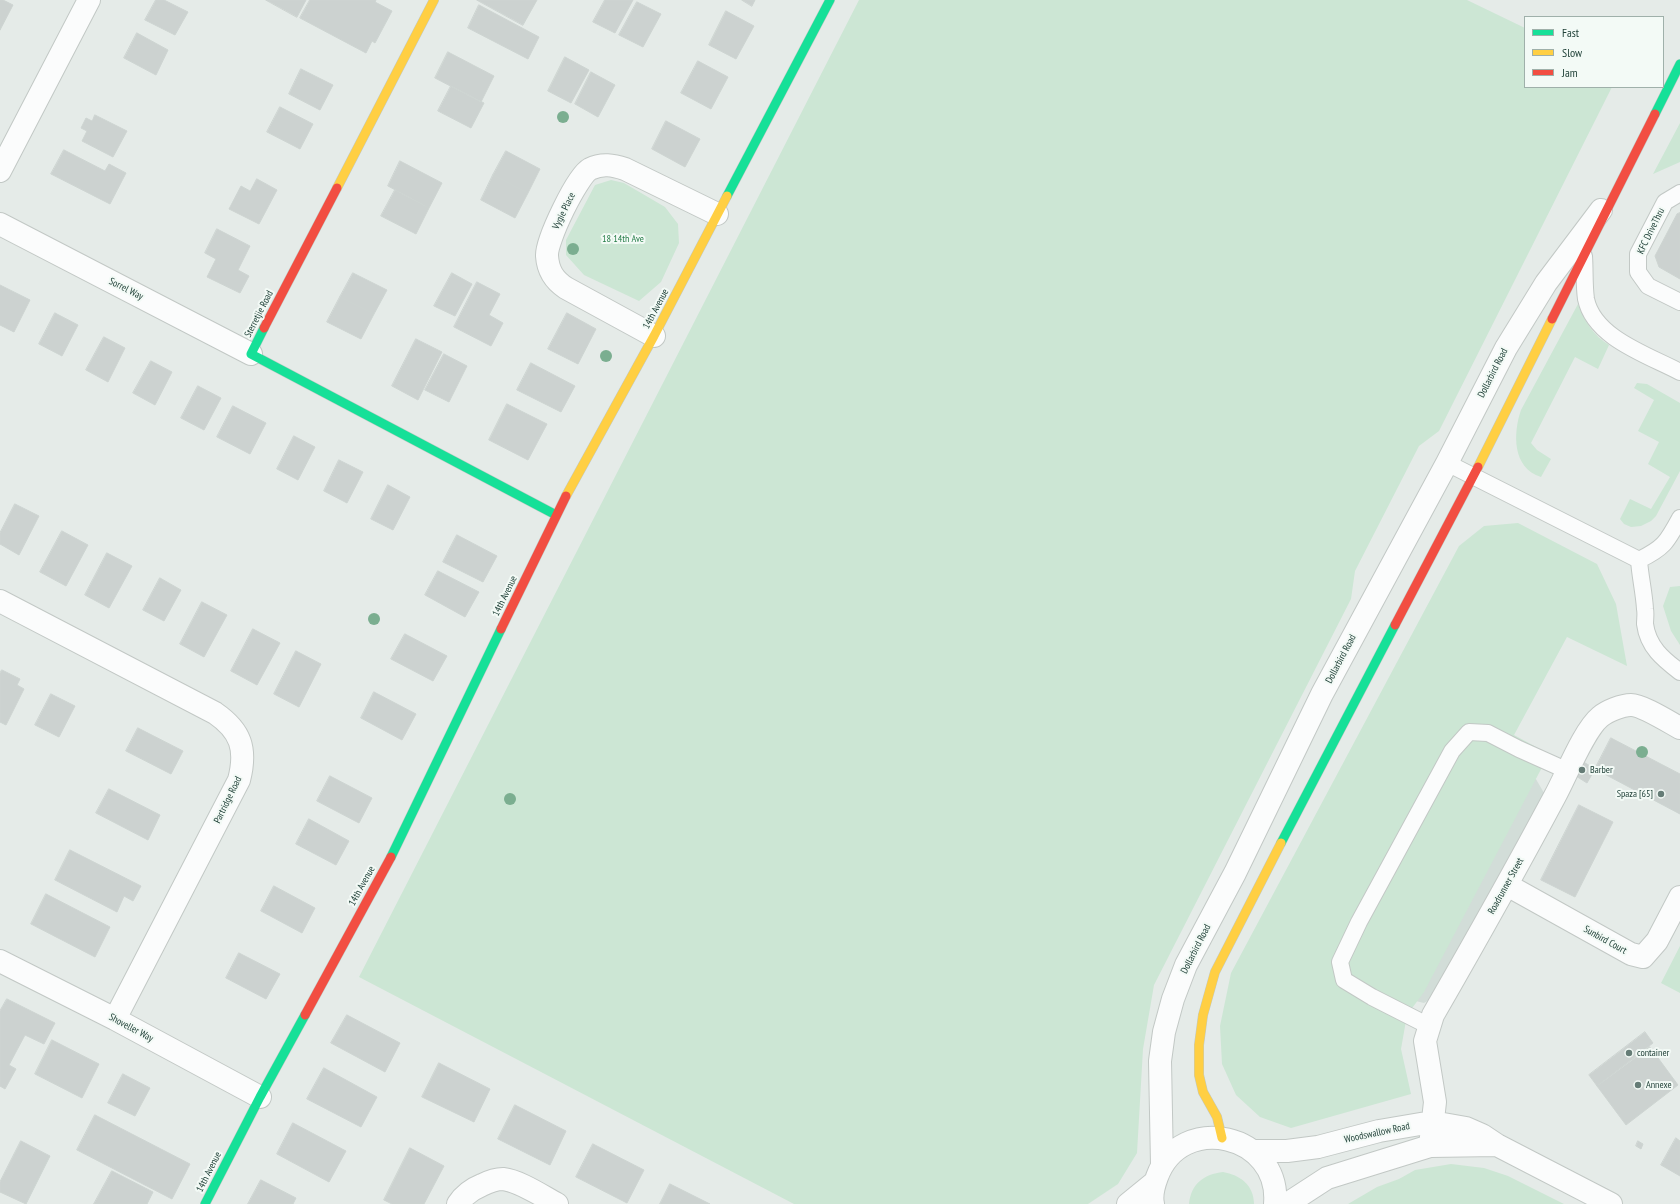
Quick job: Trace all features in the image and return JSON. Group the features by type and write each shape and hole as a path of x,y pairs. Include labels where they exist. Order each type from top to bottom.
{"street":[{"path":"0,171 89,0"},
{"name":"Sterretjie Road","path":"434,0 251,354 556,515"},
{"name":"14th Avenue","path":"205,1204 260,1097 392,855 556,515 654,336 830,0"},
{"name":"Dollarbird Road","path":"1222,1138 1216,1114 1202,1090 1199,1062 1199,1038 1205,1003 1215,972 1322,763 1474,475 1680,64"},
{"name":"Vygie Place","path":"654,336 566,288 555,280 550,272 548,264 548,246 578,181 591,169 606,164 616,166 717,214"},
{"name":"Dollarbird Road","path":"1153,1204 1152,1198 1159,1174 1160,1061 1164,1032 1173,999 1186,965 1235,872 1322,694 1448,463 1506,348 1542,290 1617,188"},
{"name":"Sorrel Way","path":"0,224 251,354"},
{"name":"Partridge Road","path":"0,601 215,713 228,722 237,735 242,750 243,767 239,780 115,1019"},
{"name":"Roadrunner Street","path":"1430,1146 1432,1122 1436,1102 1425,1041 1429,1026 1437,1008 1507,885 1586,735 1600,717 1616,709 1631,705 1653,713 1680,728"},
{"name":"Sunbird Court","path":"1507,885 1630,954 1643,957 1657,942 1680,897"},
{"name":"Shoveller Way","path":"0,961 115,1019 260,1097"},
{"name":"Woodswallow Road","path":"1253,1151 1287,1151 1318,1147 1379,1131 1432,1122 1466,1128 1482,1135 1497,1145 1611,1204"},
{"path":"1128,1204 1159,1174 1174,1152 1188,1143 1204,1138 1222,1138 1238,1142 1253,1151 1264,1163 1272,1178 1275,1204"},
{"name":"Woodswallow Road","path":"1287,1204 1327,1178 1430,1146 1497,1145"},
{"path":"458,1204 462,1197 474,1188 488,1182 502,1179 515,1182 557,1204"}],"lane":[{"name":"KFC DriveThru","path":"1680,193 1665,202 1638,254 1638,272 1648,286 1680,302"},
{"path":"1584,256 1586,298 1595,321 1615,338 1680,372"},
{"path":"1448,463 1638,560"},
{"path":"1638,560 1654,553 1668,541 1680,518"},
{"path":"1638,560 1645,608 1645,624 1649,640 1656,652 1680,672"},
{"path":"1429,1026 1372,997 1344,980 1340,962 1359,922 1452,750 1469,732 1488,733 1568,771"}],"shaded area":[{"path":"1529,767 1544,793 1438,995 1424,1003 1403,998"}],"green space":[{"path":"859,0 1467,0 1524,28 1524,88 1611,88 1439,431 1419,446 1355,571 1351,599 1154,985 1143,1049 1137,1153 1118,1184 1088,1204 794,1204 359,977"},
{"path":"1680,123 1680,162 1653,174"},
{"name":"18 14th Ave","path":"611,180 624,183 665,207 678,224 679,243 661,282 639,301 584,275 566,255 566,240 595,185"},
{"path":"1578,304 1590,328 1609,345 1598,369 1575,357 1531,443 1537,450 1551,459 1541,477 1531,472 1520,458 1516,439 1518,419 1521,410"},
{"path":"1637,383 1647,384 1680,403 1680,471 1656,516 1651,521 1641,526 1631,527 1624,524 1620,519 1630,499 1651,509 1670,477 1648,464 1659,442 1638,431 1654,400 1634,388"},
{"path":"1518,523 1597,564 1616,604 1627,666 1567,637 1514,735 1549,754 1424,992 1407,1015 1401,1049 1411,1094 1291,1128 1260,1117 1236,1095 1222,1064 1220,1026 1231,973 1459,546 1484,526"},
{"path":"1680,586 1680,645 1671,631 1663,606 1670,587"},
{"path":"1680,946 1680,993 1661,983"},
{"path":"1451,1164 1484,1168 1508,1176 1564,1204 1348,1204 1377,1187 1399,1179 1415,1170"},
{"path":"1223,1172 1240,1178 1249,1186 1252,1191 1254,1204 1189,1204 1192,1191 1200,1181 1210,1175"}],"building":[{"path":"0,0 13,5 0,30"},
{"path":"156,0 164,0 188,12 175,35 145,20"},
{"path":"266,0 306,0 297,17"},
{"path":"310,0 376,0 375,2 392,11 375,43 372,41 366,53 300,18"},
{"path":"477,0 537,0 523,25"},
{"path":"605,0 633,0 615,33 593,22"},
{"path":"742,0 755,0 752,6"},
{"path":"637,2 661,14 643,47 619,35"},
{"path":"479,5 539,37 528,59 468,28"},
{"path":"726,11 754,26 736,59 709,45"},
{"path":"137,33 168,50 156,75 124,58"},
{"path":"448,52 494,76 481,102 435,78"},
{"path":"565,57 589,70 571,103 548,91"},
{"path":"698,61 728,77 711,109 681,93"},
{"path":"301,69 333,85 320,110 289,94"},
{"path":"591,72 615,85 598,117 575,104"},
{"path":"451,86 484,103 471,128 438,111"},
{"path":"280,107 313,124 300,149 267,132"},
{"path":"95,115 127,131 113,157 82,141 87,131 81,128 86,118 92,121"},
{"path":"666,121 700,139 685,167 652,149"},
{"path":"64,150 105,171 109,164 126,173 110,204 51,174"},
{"path":"506,151 540,169 528,193 493,175"},
{"path":"400,161 442,183 429,208 388,186"},
{"path":"493,175 528,193 515,218 481,200"},
{"path":"257,179 277,190 259,224 229,209 241,186 250,191"},
{"path":"395,190 429,208 416,234 381,216"},
{"path":"1680,213 1680,279 1659,267 1655,256 1677,214"},
{"path":"217,229 250,246 238,270 249,276 240,293 207,277 216,259 205,253"},
{"path":"353,273 387,290 374,314 340,297"},
{"path":"452,273 472,284 455,316 434,306"},
{"path":"477,282 500,294 489,315 503,323 491,346 454,327"},
{"path":"0,285 30,300 14,332 0,325"},
{"path":"340,297 374,314 361,339 327,322"},
{"path":"55,313 78,325 62,356 39,344"},
{"path":"567,313 596,329 578,364 548,349"},
{"path":"104,337 125,348 108,382 86,370"},
{"path":"416,339 442,352 418,400 392,386"},
{"path":"444,354 467,366 449,402 425,390"},
{"path":"151,361 172,372 155,405 133,393"},
{"path":"531,363 575,386 561,412 517,390"},
{"path":"198,386 221,398 204,430 181,418"},
{"path":"507,404 547,424 528,460 489,440"},
{"path":"233,406 266,423 250,454 217,437"},
{"path":"294,436 315,447 298,480 277,469"},
{"path":"339,460 363,472 347,503 324,491"},
{"path":"388,485 410,497 393,530 371,519"},
{"path":"15,504 39,516 19,555 0,544 0,533"},
{"path":"62,531 88,545 66,586 40,572"},
{"path":"457,535 497,556 483,582 443,562"},
{"path":"107,553 132,566 109,608 85,595"},
{"path":"438,571 479,592 465,617 425,595"},
{"path":"160,578 181,590 164,621 143,610"},
{"path":"202,602 227,615 204,657 180,644"},
{"path":"253,629 280,643 257,685 231,671"},
{"path":"405,634 447,656 433,681 391,659"},
{"path":"296,651 321,664 299,707 274,694"},
{"path":"2,670 20,679 17,685 24,689 6,725 0,722 0,673"},
{"path":"374,692 416,714 402,740 361,718"},
{"path":"51,694 75,706 59,737 35,725"},
{"path":"138,728 183,751 171,774 126,751"},
{"name":"Spaza [65]","path":"1611,738 1680,774 1680,814 1595,769"},
{"name":"Barber","path":"1577,758 1595,769 1587,783 1568,771"},
{"path":"330,776 372,798 359,823 317,801"},
{"path":"109,789 160,815 148,840 96,813"},
{"path":"1579,805 1613,822 1575,897 1541,880"},
{"path":"309,819 349,841 336,865 296,844"},
{"path":"70,850 141,886 133,901 124,896 117,912 55,880"},
{"path":"274,886 315,908 302,933 261,911"},
{"path":"46,894 110,927 95,957 31,924"},
{"path":"239,953 280,974 266,999 226,978"},
{"path":"7,999 55,1023 44,1044 25,1035 9,1065 16,1069 5,1089 0,1086 0,1011"},
{"path":"347,1015 400,1043 385,1072 331,1043"},
{"name":"container","path":"1645,1032 1653,1043 1597,1086 1589,1075"},
{"path":"52,1040 99,1064 82,1098 35,1074"},
{"name":"Annexe","path":"1650,1047 1678,1085 1626,1125 1597,1086"},
{"path":"439,1063 490,1089 474,1122 422,1097"},
{"path":"324,1068 377,1097 361,1127 307,1099"},
{"path":"123,1074 150,1088 135,1116 108,1103"},
{"path":"515,1105 566,1131 550,1165 498,1139"},
{"path":"95,1115 190,1164 172,1199 77,1150"},
{"path":"293,1123 346,1151 329,1182 277,1154"},
{"path":"1676,1138 1680,1141 1680,1176 1661,1165"},
{"path":"21,1141 50,1156 26,1204 0,1192 0,1182"},
{"path":"1638,1141 1643,1144 1641,1149 1636,1146"},
{"path":"593,1144 644,1170 627,1203 576,1177"},
{"path":"410,1148 444,1166 424,1204 392,1204 384,1200"},
{"path":"112,1171 153,1192 147,1204 94,1204"},
{"path":"261,1180 296,1198 293,1204 248,1204"},
{"path":"670,1184 710,1204 660,1204"}],"traffic: fast":[{"path":"727,196 830,0"},
{"path":"1655,114 1680,64"},
{"path":"264,328 251,354 556,515"},
{"path":"1281,843 1395,625"},
{"path":"391,857 501,629"},
{"path":"205,1204 260,1097 305,1015"}],"traffic: slow":[{"path":"337,188 434,0"},
{"path":"566,496 654,336 727,196"},
{"path":"1478,467 1552,319"},
{"path":"1222,1138 1217,1117 1203,1092 1199,1075 1199,1045 1203,1015 1215,972 1281,843"}],"traffic: jam":[{"path":"1552,319 1655,114"},
{"path":"264,328 337,188"},
{"path":"1395,625 1478,467"},
{"path":"501,629 566,496"},
{"path":"305,1015 391,857"}],"place":[{"name":"Barber","path":"1582,770"},
{"name":"Spaza [65]","path":"1661,794"},
{"name":"container","path":"1629,1053"},
{"name":"Annexe","path":"1638,1085"}]}
